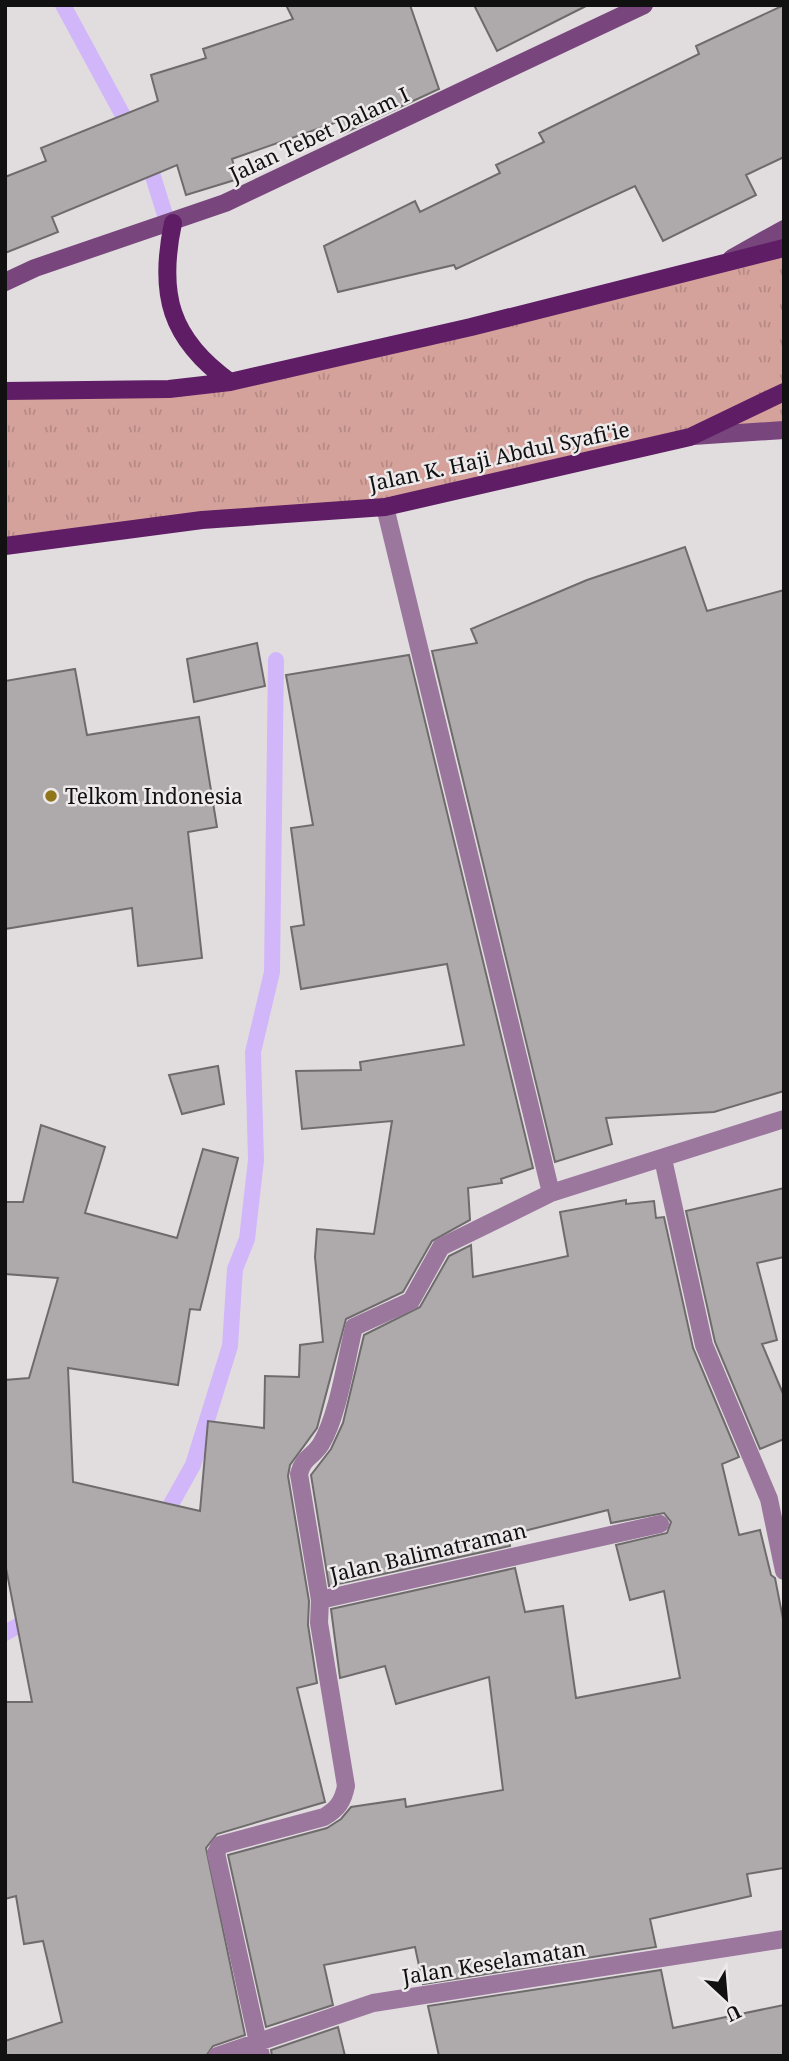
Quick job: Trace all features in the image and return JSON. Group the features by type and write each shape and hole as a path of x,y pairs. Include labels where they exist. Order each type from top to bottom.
{"main road":[{"path":"173,223 165,260 167,291 174,313 186,340 201,361 230,382"},
{"path":"5,391 169,389 230,382 714,268 784,248"},
{"name":"Jalan K. Haji Abdul Syafi'ie","path":"7,547 202,520 384,507 690,437 784,392"}],"street":[{"name":"Jalan Tebet Dalam I","path":"5,282 35,268 225,203 644,5"},
{"path":"714,268 784,229"},
{"path":"690,437 784,430"},
{"path":"384,507 551,1193"},
{"path":"320,1600 299,1474 306,1456 321,1446 337,1401 354,1327 411,1301 441,1247 551,1193 784,1119"},
{"path":"663,1158 705,1345 769,1499 784,1571"},
{"name":"Jalan Balimatraman","path":"260,2048 216,1853 220,1845 324,1817 336,1810 344,1799 346,1786 319,1623 320,1600 660,1524"},
{"name":"Jalan Keselamatan","path":"217,2056 260,2048 373,2003 784,1939"}],"green space":[{"path":"784,229 784,430 690,437 385,507 5,546 5,391 169,389 714,268"}],"building":[{"path":"286,5 410,5 439,89 344,133 340,121 232,159 238,179 186,195 177,165 52,217 58,232 5,253 5,177 46,161 41,148 158,101 151,75 206,58 203,49 293,19"},
{"path":"474,5 588,5 497,51"},
{"path":"784,5 784,157 746,175 756,195 663,241 635,186 456,269 454,265 338,292 324,246 415,201 420,212 500,173 496,165 544,142 539,133 699,54 696,46"},
{"path":"685,547 707,611 784,590 784,1091 714,1112 606,1118 612,1144 555,1162 432,651 477,643 471,629 587,580"},
{"path":"257,643 265,686 194,702 187,659"},
{"path":"409,655 533,1168 501,1179 502,1183 468,1188 470,1220 432,1241 403,1292 346,1319 317,1428 290,1465 288,1476 309,1601 308,1625 317,1683 297,1688 325,1802 217,1834 206,1848 245,2035 213,2046 206,2056 5,2056 5,2041 62,2022 43,1941 24,1944 16,1896 5,1899 5,1702 32,1702 5,1563 5,1380 29,1378 58,1278 5,1274 5,1202 23,1202 41,1125 105,1147 85,1213 177,1238 203,1149 238,1158 200,1310 190,1309 178,1385 68,1368 73,1482 200,1511 208,1421 264,1428 265,1376 299,1377 300,1345 323,1342 315,1257 317,1229 374,1234 392,1121 302,1129 296,1071 361,1070 360,1062 464,1045 447,964 301,989 291,927 304,925 291,828 313,825 286,675"},
{"path":"75,669 87,735 199,717 217,827 188,832 202,958 138,966 132,908 5,929 5,681"},
{"path":"218,1066 224,1104 182,1114 169,1075"},
{"path":"784,1188 784,1257 757,1263 777,1340 762,1344 784,1396 784,1439 760,1449 715,1342 686,1211"},
{"path":"626,1200 626,1204 654,1201 656,1218 664,1217 693,1348 739,1457 722,1464 739,1535 760,1530 771,1575 775,1578 784,1624 784,1868 747,1874 751,1896 650,1919 656,1947 423,1984 415,1947 324,1965 333,2005 266,2027 228,1855 327,1828 341,1819 351,1807 405,1799 406,1807 503,1790 489,1677 396,1704 385,1666 340,1678 331,1609 515,1568 525,1612 563,1606 576,1698 680,1678 664,1591 630,1600 616,1545 667,1533 671,1522 664,1513 611,1523 608,1510 508,1535 510,1546 329,1586 311,1475 331,1449 343,1423 364,1335 420,1307 449,1256 471,1245 473,1277 568,1256 560,1212"},
{"path":"661,1970 673,2028 784,2005 784,2056 439,2056 428,2006"},
{"path":"338,2027 345,2056 272,2056 271,2050"}],"waterway":[{"path":"63,5 132,132"},
{"path":"146,154 166,218"},
{"path":"160,1524 193,1465 230,1346 235,1269 247,1239 256,1160 253,1052 272,972 276,660"},
{"path":"5,1633 36,1616"}],"place":[{"name":"Telkom Indonesia","path":"51,796"}]}
